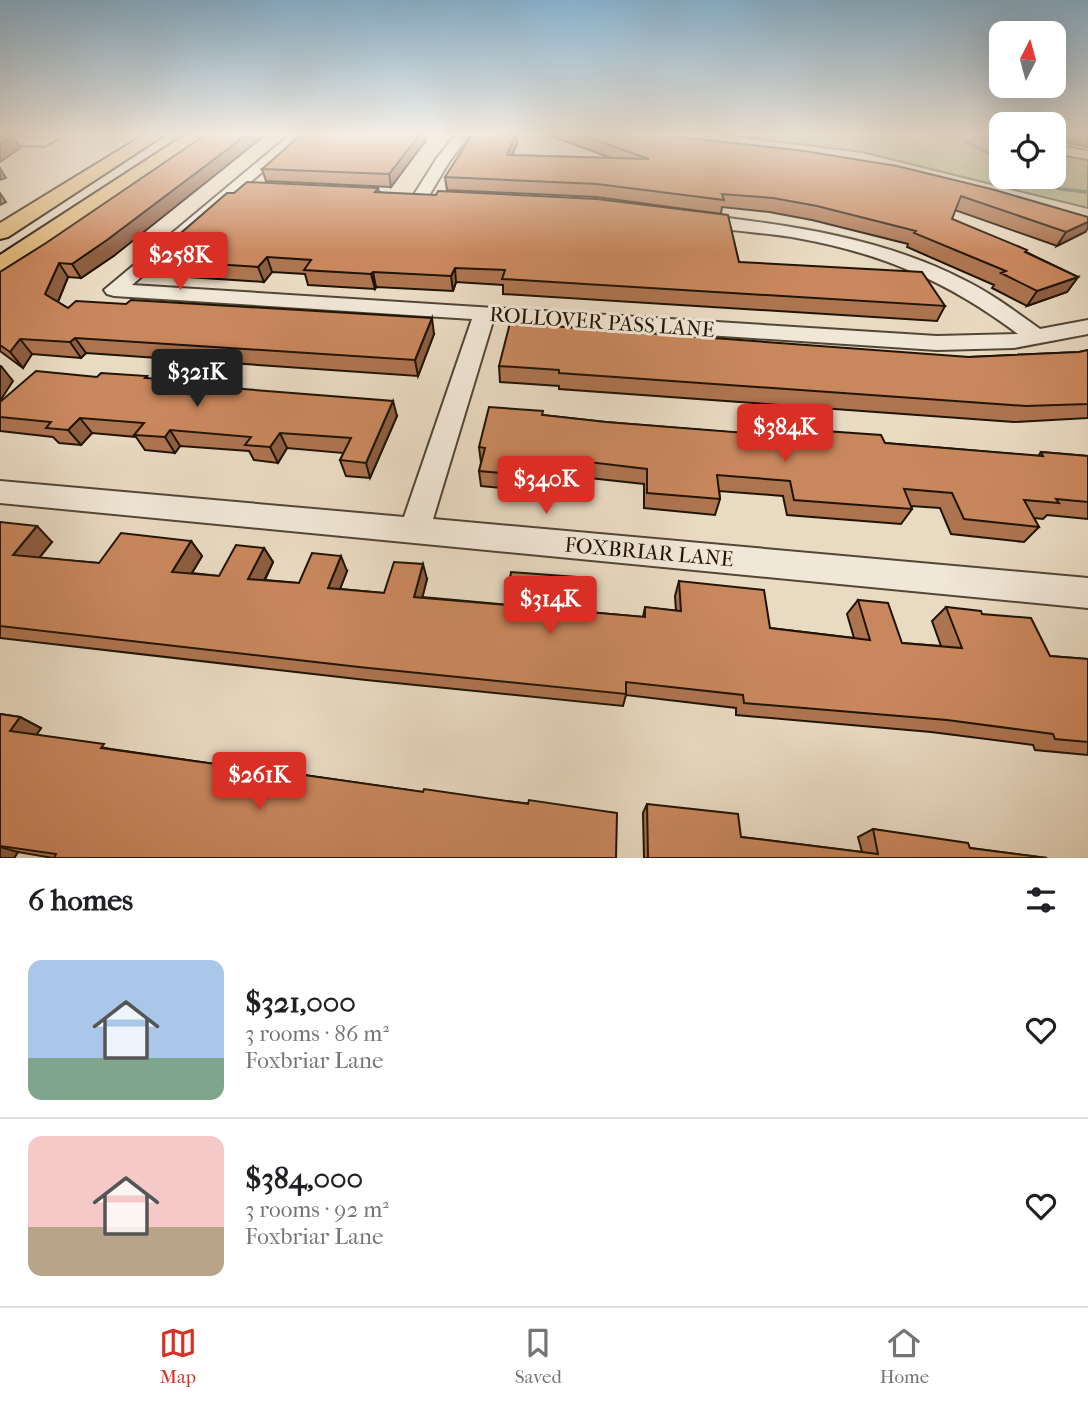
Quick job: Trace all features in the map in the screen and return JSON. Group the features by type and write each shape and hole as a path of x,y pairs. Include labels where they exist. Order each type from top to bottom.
{"main road":[{"path":"0,232 95,173"},
{"path":"0,265 139,173"}],"street":[{"path":"233,187 250,173"},
{"path":"414,196 432,173"},
{"path":"233,187 260,188"},
{"name":"ROLLOVER PASS LANE","path":"233,187 114,290 937,343 1038,338 1088,327"},
{"path":"414,196 447,198"},
{"path":"682,218 803,232 887,253 958,284 1038,338"},
{"path":"415,530 485,314"},
{"name":"FOXBRIAR LANE","path":"0,492 1088,593"}],"green space":[{"path":"947,173 989,173 989,183"},
{"path":"1066,173 1088,173 1088,208 1011,189 1066,189"}],"building":[{"path":"149,173 196,173 72,264 59,263 45,294 68,308 76,301 126,304 131,300 432,318 415,360 75,338 70,342 20,339 10,352 0,345 0,272"},
{"path":"448,173 926,173 1088,217 1088,222 1066,232 961,196 952,219 1027,250 1025,252 1078,277 1037,291 1001,273 1006,271 914,233 916,231 817,206 773,198 722,194 724,200 597,184 445,177"},
{"path":"247,182 378,188 375,192 436,195 438,191 597,199 728,215 739,262 922,272 945,306 502,279 505,270 455,268 451,276 371,274 304,270 311,260 267,257 258,267 166,261 176,253 159,252 227,193 234,193"},
{"path":"510,323 969,357 1088,350 1088,404 1026,406 559,373 559,370 499,366"},
{"path":"36,371 97,377 101,373 147,376 145,378 208,383 205,386 393,401 366,463 340,460 351,438 280,433 270,447 245,445 251,437 170,430 165,437 134,435 144,423 80,418 68,430 46,428 51,422 0,417 0,402"},
{"path":"489,407 543,411 542,415 606,422 758,434 756,424 881,435 885,443 1043,456 1041,452 1088,456 1088,502 1024,500 1039,527 964,519 952,493 904,489 912,509 794,500 790,481 717,475 720,499 647,493 647,469 572,460 570,484 543,481 544,477 479,471 485,448 479,447"},
{"path":"0,522 37,526 13,555 99,563 121,533 191,541 172,572 219,576 236,545 264,548 248,579 299,583 312,553 341,556 328,588 384,593 394,562 423,564 414,597 506,605 511,572 590,578 588,612 645,617 645,607 681,611 679,581 764,590 770,628 870,640 858,600 888,603 902,643 962,648 946,607 981,611 982,614 1031,618 1050,656 1088,659 1088,742 1055,739 1053,734 947,720 744,703 743,695 626,682 626,694 0,626"},
{"path":"0,714 20,717 10,731 104,744 101,748 215,764 218,759 299,770 297,774 423,792 424,789 528,804 529,800 617,813 616,858 54,858 56,854 0,846"},
{"path":"647,804 738,814 741,837 878,854 873,829 968,843 970,848 1047,858 648,858"}],"waterway":[{"path":"1061,189 1088,192"}]}
